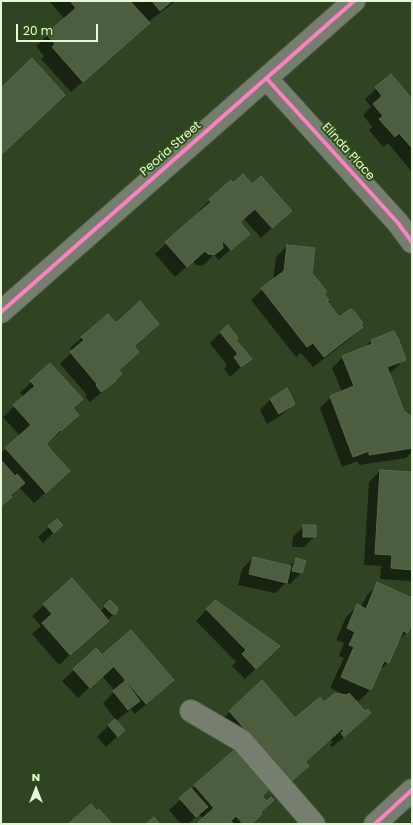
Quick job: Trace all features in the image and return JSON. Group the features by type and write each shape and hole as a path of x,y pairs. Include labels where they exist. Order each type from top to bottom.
{"street":[{"name":"Peoria Street","path":"1,312 354,1"},
{"name":"Elinda Place","path":"266,79 398,223 412,242"},
{"path":"191,711 242,741 314,824"},
{"path":"375,824 412,790"}],"building":[{"path":"70,1 130,1 150,23 83,82 52,47 55,44 46,34 76,8"},
{"path":"152,1 172,1 160,11"},
{"path":"32,58 65,95 1,155 1,88"},
{"path":"391,74 412,99 412,148 399,133 395,137 379,119 383,116 373,104 382,96 375,87"},
{"path":"243,174 252,184 261,176 292,211 272,228 255,209 240,222 250,234 231,250 222,240 223,248 214,255 208,254 205,251 187,267 165,242 211,202 209,199 231,180 233,183"},
{"path":"287,245 315,248 312,273 327,292 324,294 329,300 327,301 339,317 350,309 353,310 363,323 361,324 363,327 324,357 313,343 307,347 261,288 284,271"},
{"path":"140,301 159,324 134,346 139,352 119,370 122,374 115,380 116,381 101,392 96,385 97,384 70,352 84,340 81,337 108,314 116,323"},
{"path":"228,325 238,338 236,340 252,359 241,367 234,357 238,354 220,332"},
{"path":"394,331 406,360 387,367 404,411 412,417 412,448 369,455 369,451 353,457 330,396 354,386 342,356 372,344 371,340"},
{"path":"50,363 83,399 73,408 79,415 61,431 60,430 46,444 70,471 46,493 5,448 31,425 13,405 35,386 30,381"},
{"path":"287,388 295,404 279,414 270,399"},
{"path":"1,460 15,476 17,474 25,483 10,495 12,497 1,506"},
{"path":"380,470 412,472 412,570 391,568 392,555 375,554"},
{"path":"57,519 63,525 54,533 48,526"},
{"path":"303,525 316,525 316,537 303,537"},
{"path":"253,557 291,566 287,583 249,574"},
{"path":"296,558 306,561 302,573 292,571"},
{"path":"72,578 109,621 70,655 42,623 52,614 43,604"},
{"path":"377,582 412,598 412,623 408,633 403,631 389,663 384,661 371,690 341,677 354,647 349,645 355,632 347,628 357,604 366,609"},
{"path":"110,600 118,608 116,614 112,614 104,606"},
{"path":"215,600 280,646 256,669 242,654 246,650 206,609"},
{"path":"131,630 174,680 146,704 103,654"},
{"path":"96,648 113,667 90,688 73,669"},
{"path":"262,680 295,718 320,697 324,702 335,693 347,695 349,693 365,711 368,709 371,713 344,737 341,733 344,731 342,729 305,762 309,766 288,784 288,778 229,711"},
{"path":"125,681 140,701 128,710 113,691"},
{"path":"115,719 125,730 118,737 108,725"},
{"path":"239,746 274,785 262,796 267,801 271,797 274,800 261,812 262,814 252,824 243,824 236,816 231,821 234,824 200,824 198,822 214,808 194,785"},
{"path":"191,788 208,807 196,817 179,798"},
{"path":"91,804 97,811 99,809 112,824 69,823"},
{"path":"154,817 160,824 146,824"}],"cycle path":[{"path":"1,312 354,1"},
{"path":"267,79 398,223 412,242"},
{"path":"375,824 412,790"}]}
